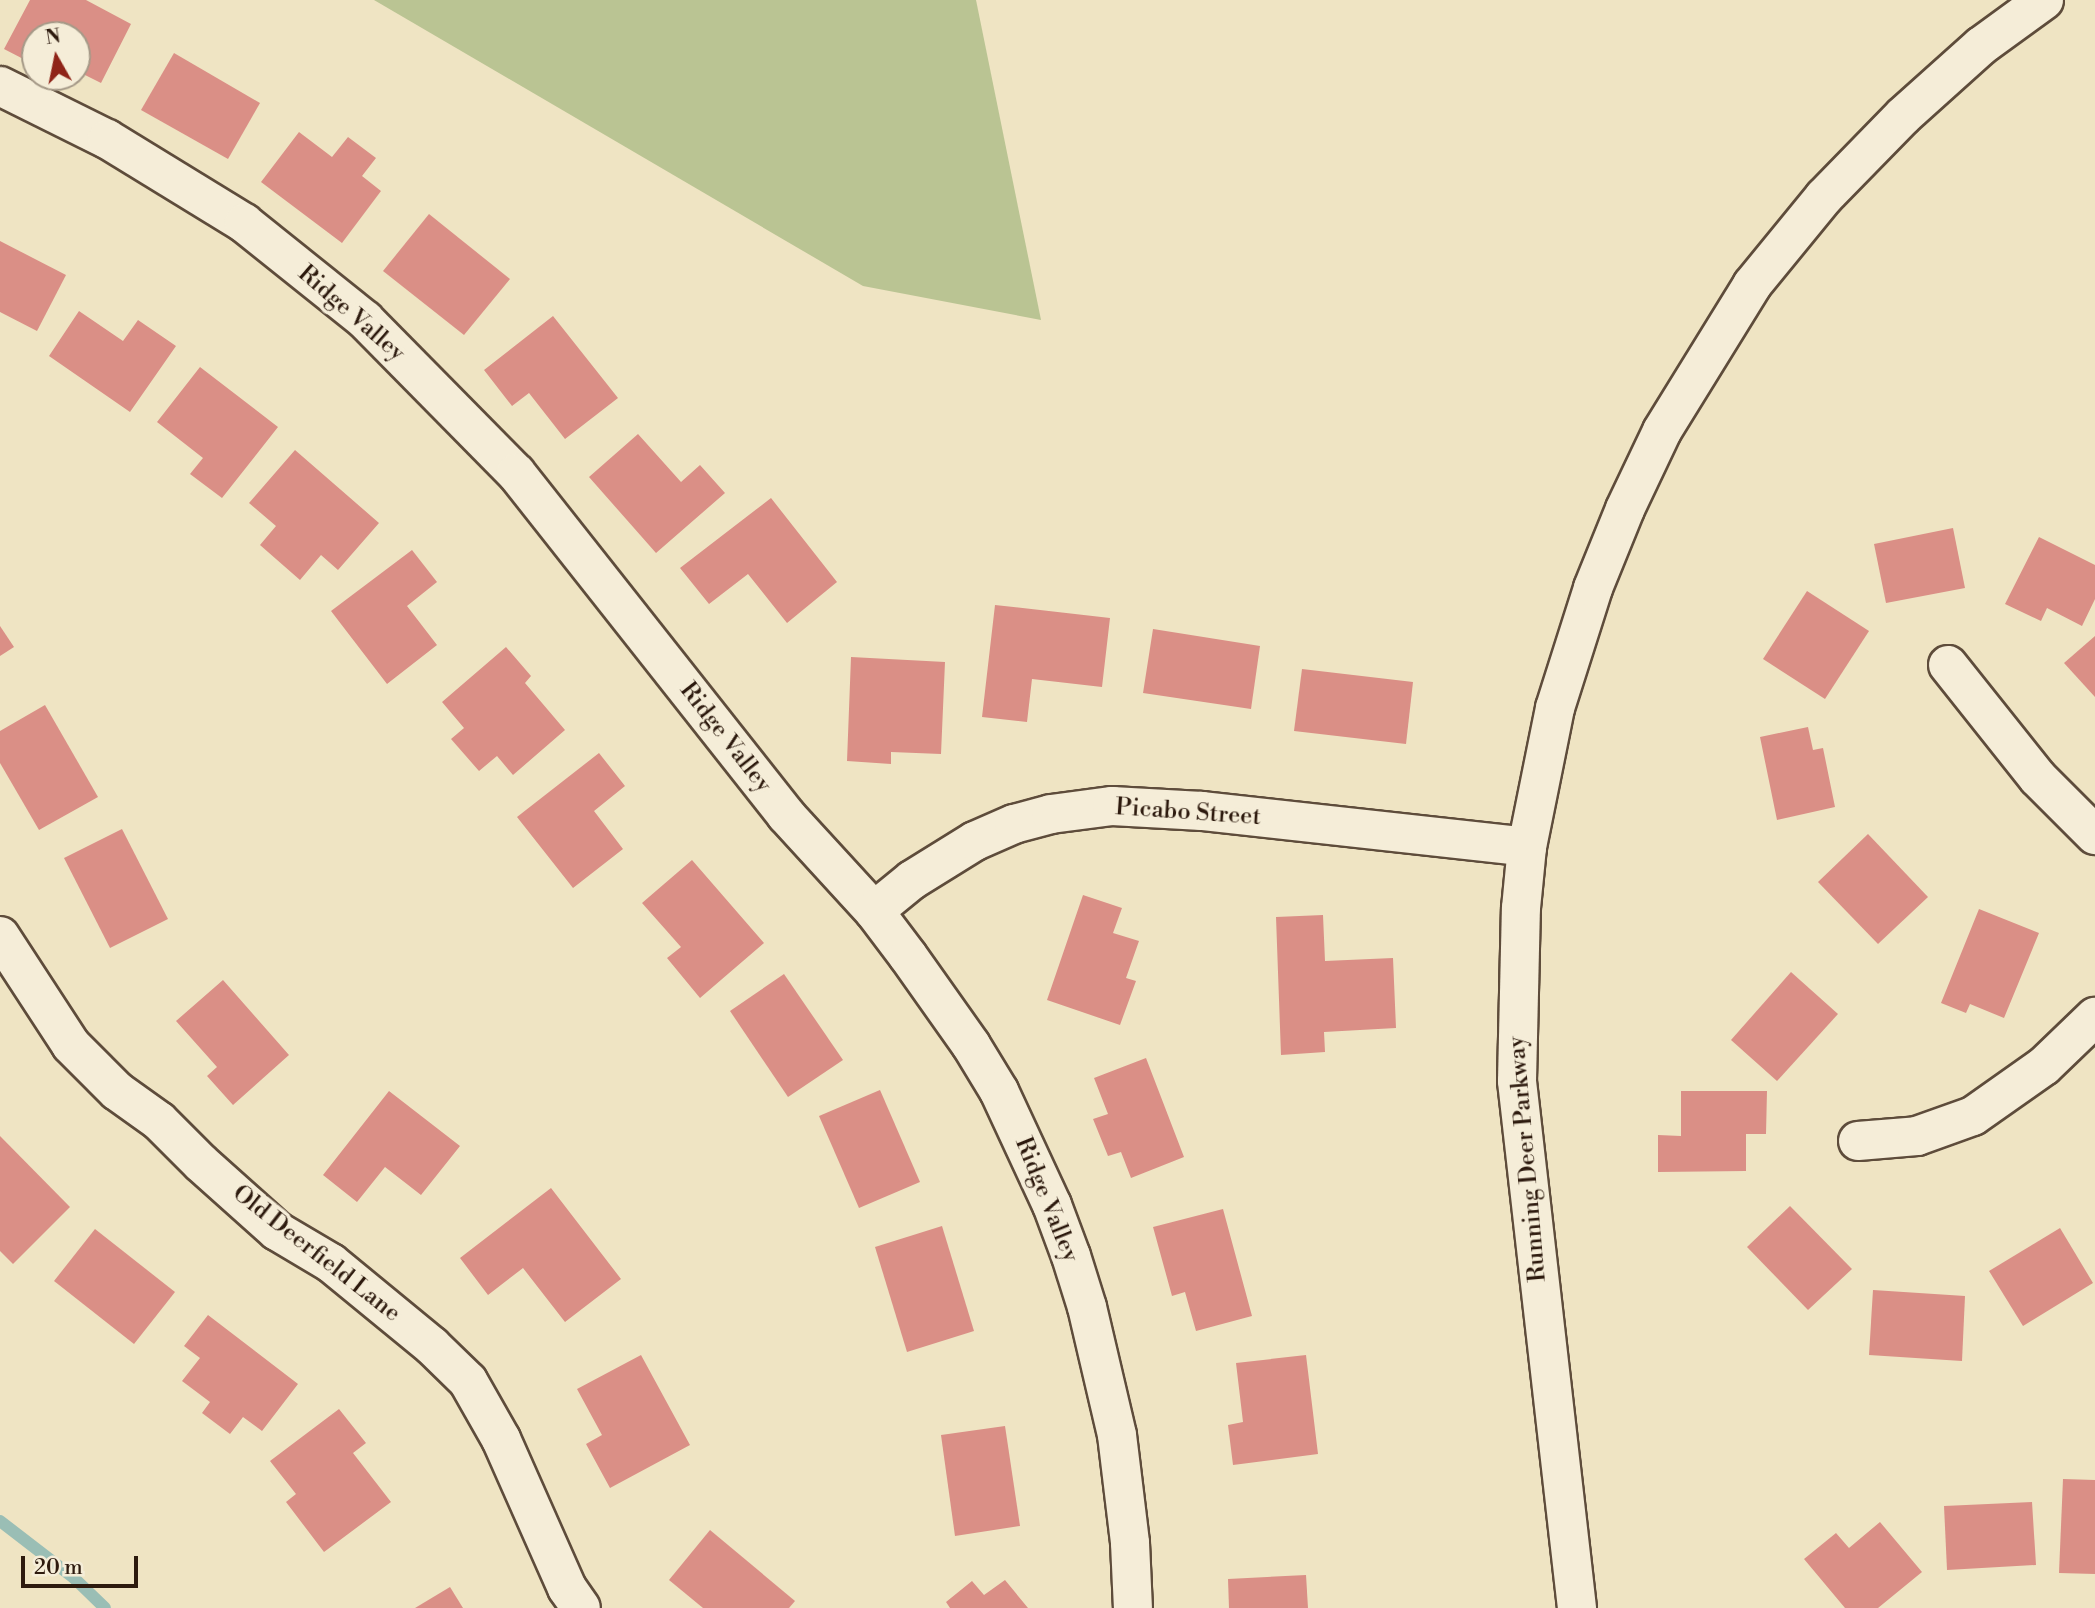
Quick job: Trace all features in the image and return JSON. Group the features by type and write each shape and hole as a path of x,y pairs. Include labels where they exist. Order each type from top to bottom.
{"street":[{"name":"Running Deer Parkway","path":"1577,1608 1518,1095 1517,966 1527,847 1555,708 1593,588 1662,432 1752,285 1824,197 1903,116 1981,46 2044,0"},
{"name":"Ridge Valley","path":"0,86 107,139 244,223 365,320 516,473 786,815 874,911 971,1045 1004,1102 1052,1205 1087,1307 1108,1391 1125,1493 1133,1608"},
{"path":"1948,665 2038,778 2095,835"},
{"name":"Picabo Street","path":"874,911 912,880 975,841 1014,824 1051,814 1112,806 1202,811 1527,847"},
{"name":"Old Deerfield Lane","path":"0,936 71,1045 117,1090 159,1121 201,1163 278,1231 331,1264 432,1346 468,1381 501,1439 567,1588 581,1608"},
{"path":"1858,1142 1917,1136 1973,1116 2044,1066 2095,1017"}],"green space":[{"path":"374,0 976,0 1041,320 863,286"}],"building":[{"path":"30,0 86,0 131,24 101,83 91,78 91,21 21,21 21,58 4,49"},
{"path":"174,53 260,103 228,159 141,110"},
{"path":"299,132 332,157 348,137 376,158 362,176 381,191 342,243 261,182"},
{"path":"429,214 510,279 464,335 383,271"},
{"path":"0,241 66,275 37,331 0,312"},
{"path":"79,311 123,341 138,320 176,346 130,412 49,356"},
{"path":"553,316 618,398 565,439 529,393 512,406 484,370"},
{"path":"200,367 278,427 222,498 190,474 203,458 157,422"},
{"path":"638,434 681,482 700,465 725,493 656,553 589,477"},
{"path":"295,450 379,523 338,570 321,555 300,580 260,545 276,526 249,503"},
{"path":"771,498 837,582 787,623 748,574 709,604 680,568"},
{"path":"1953,528 1965,588 1886,603 1874,544"},
{"path":"2039,537 2095,565 2095,599 2082,626 2047,608 2041,621 2005,604"},
{"path":"412,550 437,582 407,606 437,645 387,684 331,611"},
{"path":"1807,591 1869,631 1825,699 1763,659"},
{"path":"995,605 1110,618 1102,687 1032,679 1027,722 982,717"},
{"path":"0,626 14,647 0,656"},
{"path":"1153,629 1260,646 1251,709 1143,693"},
{"path":"2095,636 2095,697 2064,663"},
{"path":"506,647 531,676 525,683 565,730 513,775 497,756 479,771 451,739 464,728 442,702"},
{"path":"851,657 945,662 941,754 891,752 891,764 847,761"},
{"path":"1302,669 1413,682 1406,744 1294,731"},
{"path":"45,705 98,797 39,830 0,763 0,731"},
{"path":"1808,727 1813,750 1823,748 1835,807 1777,820 1760,737"},
{"path":"599,753 625,786 594,811 623,849 573,888 517,817"},
{"path":"122,829 168,919 110,948 64,858"},
{"path":"1868,834 1928,897 1878,944 1818,882"},
{"path":"692,860 764,943 700,998 667,958 681,947 642,903"},
{"path":"1083,895 1122,908 1113,933 1139,941 1126,978 1136,981 1120,1025 1047,1000"},
{"path":"1979,909 2039,933 2004,1018 1970,1004 1966,1013 1941,1003"},
{"path":"1323,915 1325,961 1393,958 1396,1028 1324,1032 1325,1052 1281,1055 1276,917"},
{"path":"1791,972 1838,1014 1777,1081 1731,1040"},
{"path":"784,974 843,1060 788,1097 730,1011"},
{"path":"223,980 289,1055 233,1105 207,1076 217,1067 176,1021"},
{"path":"1146,1058 1184,1157 1131,1178 1121,1152 1108,1156 1093,1119 1108,1114 1094,1078"},
{"path":"880,1090 920,1182 859,1208 819,1116"},
{"path":"389,1091 460,1146 421,1195 385,1167 357,1202 323,1175"},
{"path":"1681,1091 1767,1091 1766,1134 1746,1134 1746,1171 1658,1172 1658,1135 1681,1136"},
{"path":"0,1136 70,1207 13,1264 0,1251"},
{"path":"551,1188 621,1279 565,1322 523,1268 488,1295 460,1258"},
{"path":"1790,1206 1852,1269 1808,1310 1747,1247"},
{"path":"1223,1209 1252,1316 1196,1331 1185,1292 1172,1296 1153,1227"},
{"path":"942,1226 974,1331 907,1352 875,1247"},
{"path":"2060,1228 2093,1283 2023,1326 1989,1271"},
{"path":"95,1229 175,1292 134,1344 54,1281"},
{"path":"1873,1290 1965,1296 1962,1361 1869,1355"},
{"path":"208,1315 298,1384 262,1431 243,1417 230,1434 202,1413 210,1402 182,1381 200,1358 184,1346"},
{"path":"641,1355 690,1445 610,1488 586,1444 602,1435 577,1389"},
{"path":"1306,1355 1318,1454 1233,1465 1228,1425 1243,1422 1236,1363"},
{"path":"339,1409 366,1443 353,1453 391,1502 324,1552 286,1502 296,1494 270,1461"},
{"path":"1005,1426 1020,1526 955,1536 941,1435"},
{"path":"2063,1479 2095,1480 2095,1574 2059,1573"},
{"path":"2032,1502 2036,1565 1947,1570 1944,1506"},
{"path":"1880,1522 1922,1572 1878,1608 1845,1608 1804,1559 1836,1533 1849,1548"},
{"path":"710,1530 795,1601 789,1608 703,1608 669,1580"},
{"path":"1306,1575 1308,1608 1229,1608 1228,1579"},
{"path":"1005,1580 1028,1608 950,1608 946,1602 972,1581 984,1595"},
{"path":"450,1587 463,1608 415,1608"}],"waterway":[{"path":"0,1521 74,1578 105,1608"}]}
